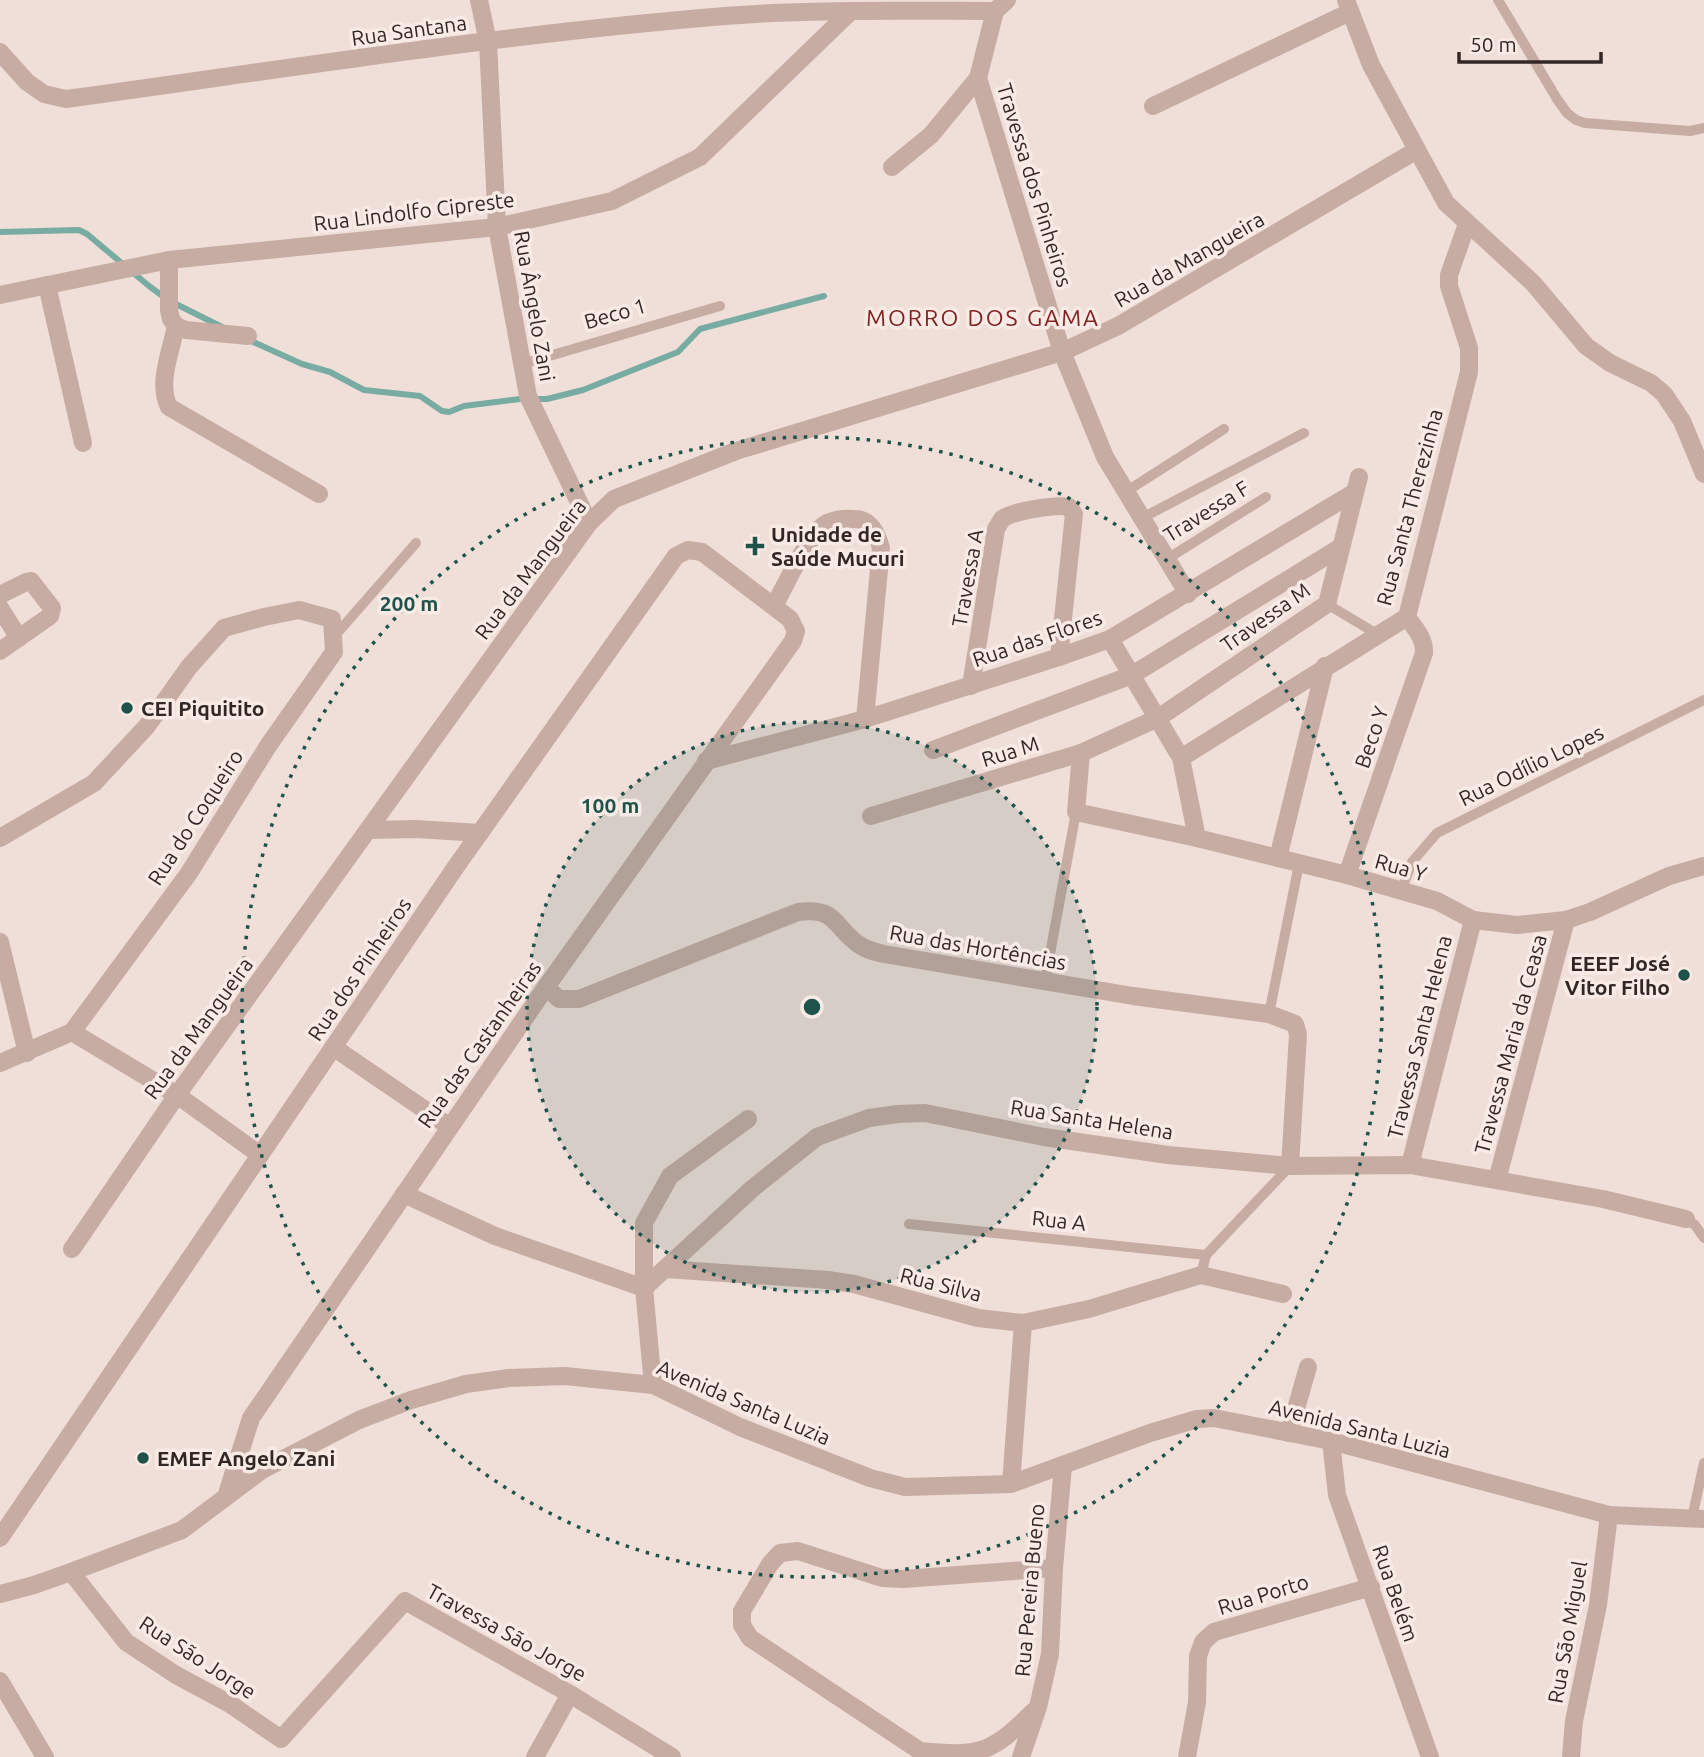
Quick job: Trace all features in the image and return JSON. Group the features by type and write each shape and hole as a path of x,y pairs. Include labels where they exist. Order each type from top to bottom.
{"street":[{"name":"Rua Ângelo Zani","path":"479,0 488,42 497,227 528,396 589,523"},
{"name":"Rua Santana","path":"0,52 27,82 44,94 66,99 488,42 726,16 1001,5"},
{"name":"Travessa dos Pinheiros","path":"1001,5 978,78 1062,352 1105,457 1188,594"},
{"path":"1153,106 1348,6 1371,65 1446,203 1533,283 1586,346 1611,363 1651,383 1664,394 1682,421 1704,474"},
{"name":"Rua Lindolfo Cipreste","path":"0,295 169,260 497,227 611,201 700,157 850,12"},
{"path":"892,167 931,135 978,78"},
{"name":"Rua da Mangueira","path":"72,1249 177,1095 589,523 614,499 736,451 1062,352 1118,326 1301,221 1417,150"},
{"name":"Rua Santa Therezinha","path":"1181,758 1407,617 1469,372 1469,348 1450,286 1450,275 1467,224"},
{"path":"169,260 169,310 176,326 164,386 164,397 169,407 319,494"},
{"path":"47,285 83,443"},
{"path":"176,326 186,330 248,336"},
{"name":"Travessa M","path":"1158,718 1327,604 1357,484"},
{"name":"Rua das Flores","path":"706,761 865,719 1110,639 1188,594 1357,484"},
{"name":"Travessa A","path":"971,686 996,529 1002,520 1059,505 1069,507 1074,514 1059,657"},
{"path":"774,606 814,534 826,523 842,518 860,519 877,533 881,548 865,719"},
{"path":"933,750 1132,675 1341,547"},
{"name":"Rua dos Pinheiros","path":"0,1538 480,833 676,556 688,550 702,552 790,619 796,631"},
{"path":"0,595 31,581 52,608 50,616 0,651"},
{"path":"0,608 19,638"},
{"name":"Rua do Coqueiro","path":"0,838 94,783 147,726 189,667 224,628 299,610 332,619 334,652 268,746 189,873 72,1032"},
{"name":"Beco Y","path":"1347,875 1424,653 1422,638 1407,617"},
{"name":"Rua das Castanheiras","path":"226,1497 251,1418 546,987 793,641 796,631"},
{"path":"1110,639 1181,758 1197,838"},
{"path":"1278,858 1325,666"},
{"name":"Rua M","path":"871,816 1081,753 1158,718"},
{"path":"1076,811 1081,753"},
{"name":"Rua Y","path":"1076,811 1347,875 1437,901 1473,920 1517,925 1566,920 1590,912 1668,876 1704,866"},
{"path":"369,830 416,829 480,833"},
{"name":"Rua das Hortências","path":"546,987 559,999 579,999 798,912 814,910 831,916 857,943 870,950 1133,996 1269,1014"},
{"name":"Travessa Santa Helena","path":"1410,1164 1473,920"},
{"name":"Travessa Maria da Ceasa","path":"1497,1180 1566,920"},
{"path":"0,942 27,1053"},
{"path":"1269,1014 1295,1024 1298,1034 1290,1166"},
{"path":"0,1063 72,1032 177,1095 260,1155"},
{"path":"333,1047 450,1127"},
{"name":"Rua Santa Helena","path":"644,1288 753,1188 817,1137 869,1118 925,1113 1044,1137 1168,1155 1290,1166 1410,1164 1603,1199 1686,1219"},
{"path":"653,1385 644,1288 644,1223 670,1176 748,1119"},
{"path":"404,1194 495,1236 644,1288"},
{"name":"Rua Silva","path":"664,1269 828,1280 854,1284 978,1318 1023,1323 1089,1309 1201,1275 1283,1294"},
{"path":"1012,1484 1023,1323"},
{"path":"1289,1433 1308,1367"},
{"name":"Avenida Santa Luzia","path":"0,1594 71,1572 182,1530 262,1470 332,1433 411,1400 466,1384 509,1378 565,1376 653,1385 740,1427 887,1483 928,1487 1012,1484 1150,1433 1198,1419 1231,1421 1331,1441 1609,1515 1698,1518"},
{"name":"Rua Belém","path":"1331,1441 1337,1495 1430,1757"},
{"name":"Rua Pereira Bueno","path":"1020,1757 1038,1707 1050,1654 1063,1466"},
{"name":"Rua São Miguel","path":"1571,1757 1574,1721 1598,1605 1609,1515"},
{"path":"1038,1707 1009,1736 975,1755 920,1754 750,1638 742,1625 742,1611 769,1564 780,1553 798,1551 882,1578 903,1579 1054,1568"},
{"name":"Rua São Jorge","path":"71,1572 126,1642 176,1675 230,1704 281,1739"},
{"name":"Rua Porto","path":"1187,1757 1197,1702 1198,1656 1203,1642 1214,1632 1371,1587"},
{"name":"Travessa São Jorge","path":"281,1739 405,1601 570,1694 672,1757"},
{"path":"0,1681 45,1757"},
{"path":"535,1757 570,1694"}],"lane":[{"path":"1498,0 1557,99 1576,120 1690,131 1704,128"},
{"name":"Beco 1","path":"522,364 720,306"},
{"path":"1127,491 1224,429"},
{"path":"1142,518 1304,433"},
{"name":"Travessa F","path":"1167,558 1266,497"},
{"path":"333,638 416,543"},
{"path":"1327,604 1377,634"},
{"name":"Rua Odílio Lopes","path":"1401,891 1412,862 1437,833 1704,700"},
{"path":"1045,981 1076,811"},
{"path":"1269,1014 1299,864"},
{"path":"1201,1275 1206,1255 1290,1166"},
{"path":"1686,1219 1695,1225 1704,1238"},
{"name":"Rua A","path":"909,1224 1206,1255"},
{"path":"1698,1518 1704,1463"}],"waterway":[{"path":"0,232 79,230 168,300 222,327"},
{"path":"247,339 302,364 330,372 364,390 420,396 442,411 449,412 464,406 520,399 547,399 583,390 678,352 700,329 824,296"}],"place":[{"name":"Unidade de Saúde Mucuri","path":"755,546"},
{"name":"CEI Piquitito","path":"127,708"},
{"name":"EEEF José Vitor Filho","path":"1684,975"},
{"name":"EMEF Angelo Zani","path":"143,1458"}],"district":[{"name":"MORRO DOS GAMA","path":"983,317"}]}
